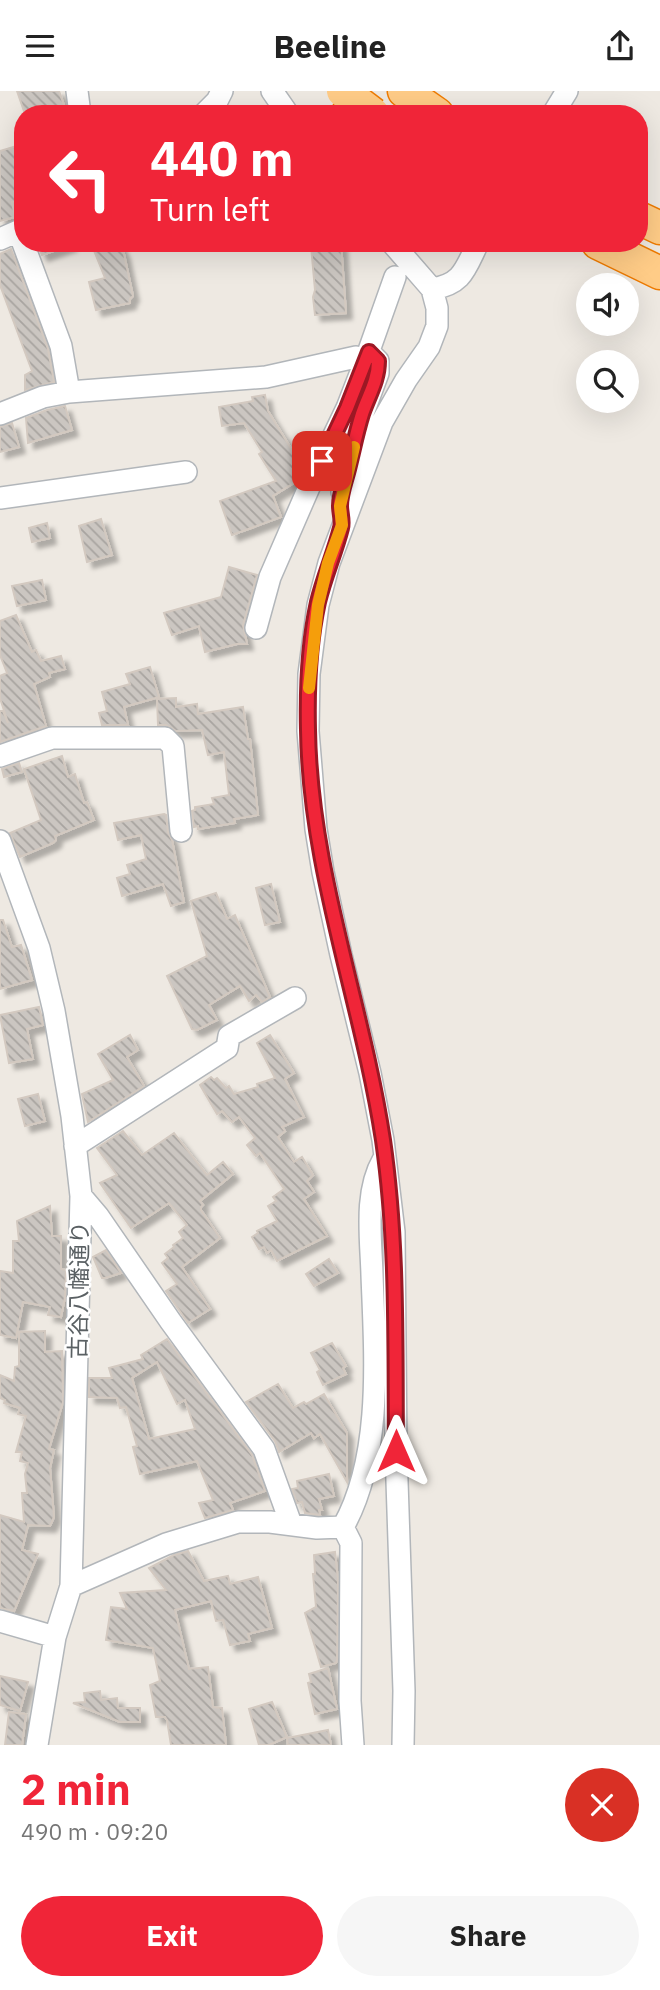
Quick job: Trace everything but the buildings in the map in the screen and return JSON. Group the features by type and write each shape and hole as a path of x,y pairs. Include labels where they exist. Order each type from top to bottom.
{"highway":[{"path":"343,91 361,105"},
{"path":"617,252 660,273"}],"street":[{"path":"353,105 367,91"},
{"path":"23,252 58,337 69,392"},
{"path":"400,252 432,289 437,308 437,326 429,347 382,422 328,563 318,605 309,674 307,731 316,829 323,872 370,1073 385,1157 394,1232 403,1745"},
{"path":"432,289 455,282 473,252"},
{"path":"256,628 270,577 347,408 395,277"},
{"path":"0,414 43,397 69,392 266,377 368,356 378,361 378,373 362,417 343,486 340,506 342,525"},
{"path":"0,498 186,472"},
{"path":"0,755 52,738 165,739 173,746 181,831"},
{"name":"古谷八幡通り","path":"0,841 39,948 54,1011 81,1196 71,1586 55,1637 37,1745"},
{"path":"75,1146 227,1048 229,1036 296,998"},
{"path":"343,1528 353,1509 364,1473 375,1387 370,1224 374,1176 385,1157"},
{"path":"81,1196 264,1449 291,1524"},
{"path":"71,1586 166,1544 238,1523 270,1522 317,1528 343,1528"},
{"path":"343,1528 351,1543 350,1701 353,1745"},
{"path":"0,1621 55,1637"}],"slow traffic":[{"path":"309,688 318,605 328,563 342,525 340,506 343,486 354,447"}],"route":[{"path":"322,461 369,352 378,361 378,373 366,404 343,486 340,506 342,525 328,563 318,605 309,674 307,731 316,829 323,872 383,1140 394,1232 396,1451"}]}
